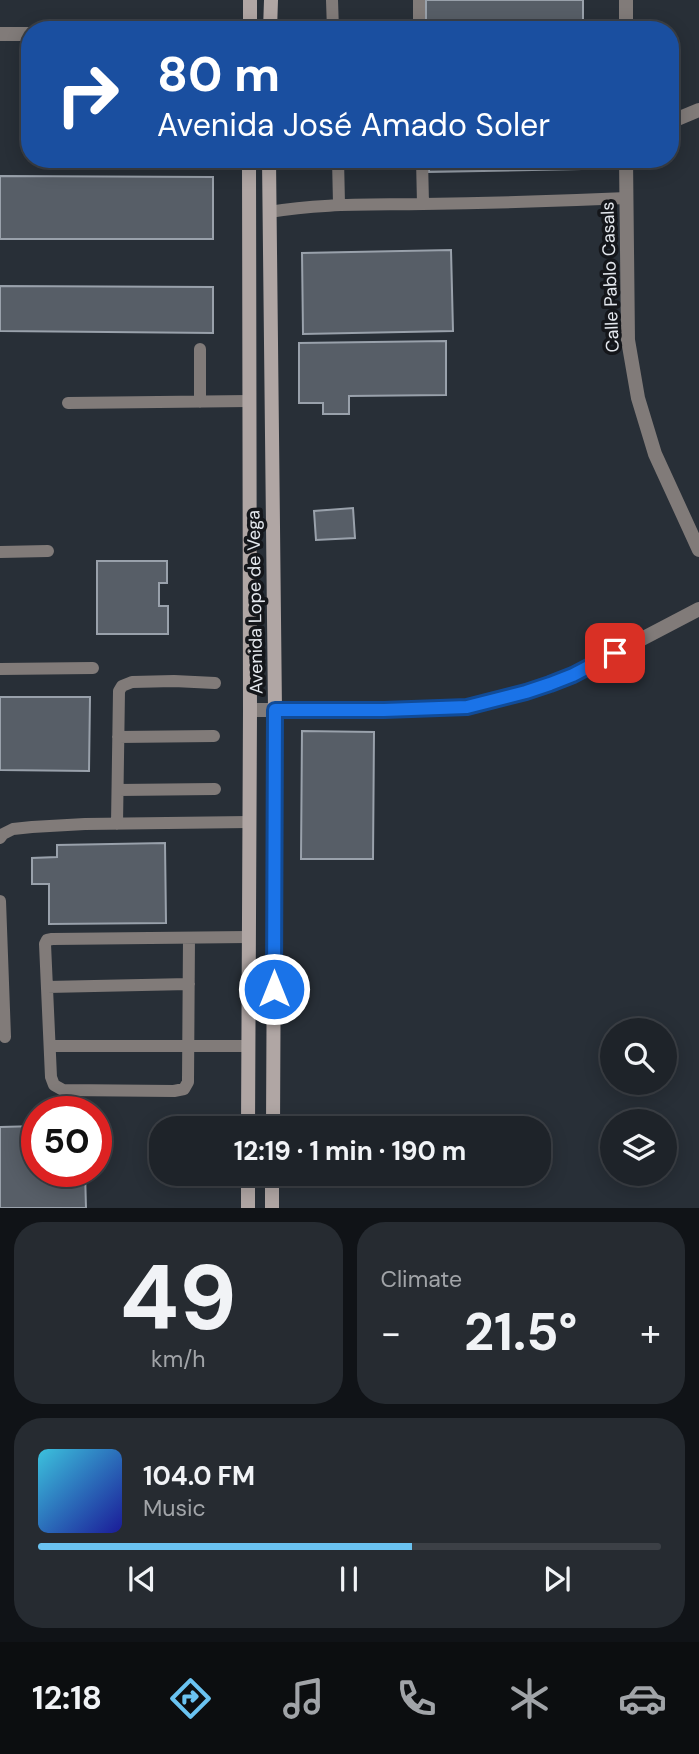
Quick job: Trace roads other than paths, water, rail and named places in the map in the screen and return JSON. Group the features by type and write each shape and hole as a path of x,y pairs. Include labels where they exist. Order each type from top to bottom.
{"main road":[{"path":"250,0 250,21"},
{"path":"270,21 271,0"},
{"name":"Avenida Lope de Vega","path":"248,1116 249,168"},
{"name":"Avenida Lope de Vega","path":"269,168 275,710 273,1116"},
{"path":"248,1186 248,1208"},
{"path":"272,1186 272,1208"}],"street":[{"path":"626,0 626,21"},
{"path":"0,34 21,34"},
{"path":"679,118 699,110"},
{"name":"Calle Pablo Casals","path":"626,168 628,340 638,398 655,454 699,550"},
{"path":"250,710 467,707 526,692 573,675 699,609"}],"lane":[{"path":"332,0 333,21"},
{"path":"419,0 419,21"},
{"path":"338,168 339,204"},
{"path":"422,168 422,204"},
{"path":"268,212 339,204 627,198"},
{"path":"200,349 200,402"},
{"path":"68,403 249,401"},
{"path":"0,552 48,551"},
{"path":"0,669 93,668"},
{"path":"117,824 119,691 132,682 215,683"},
{"path":"118,737 214,736"},
{"path":"118,790 215,789"},
{"path":"0,838 13,829 72,825 249,822"},
{"path":"0,901 5,1037"},
{"path":"189,938 188,1082 184,1089 63,1090 54,1085 51,1077 45,944 47,940 248,937"},
{"path":"47,987 189,984"},
{"path":"51,1046 248,1046"}]}
